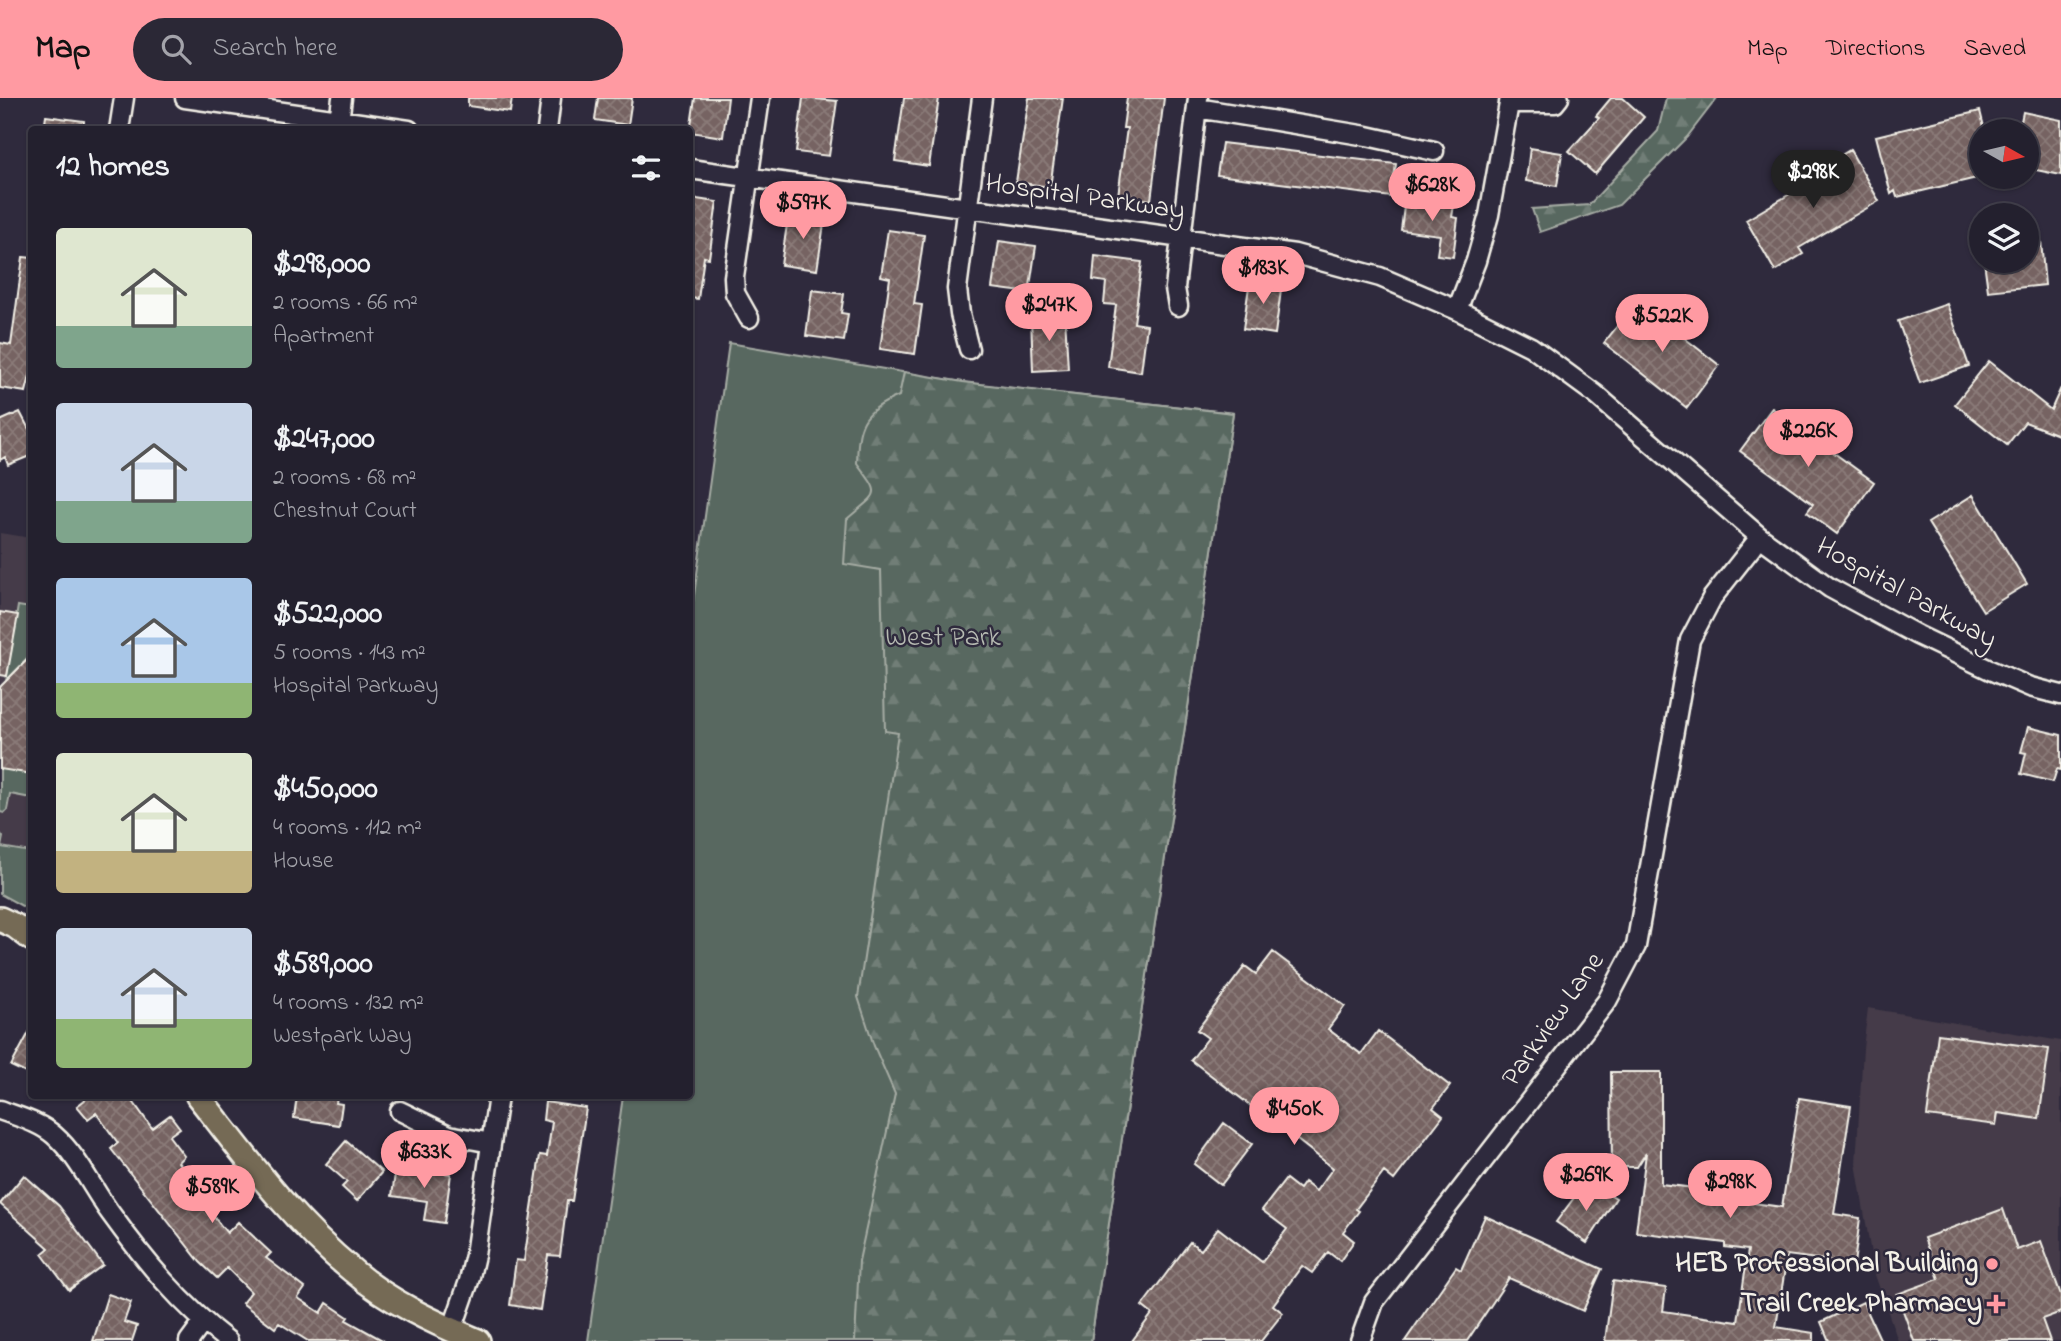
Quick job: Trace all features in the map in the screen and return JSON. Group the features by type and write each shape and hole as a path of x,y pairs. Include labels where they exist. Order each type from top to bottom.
{"main road":[{"path":"0,919 28,936"},
{"path":"200,1099 288,1210 353,1272 391,1298 478,1341"}],"street":[{"path":"120,126 124,98"},
{"path":"185,98 339,125 342,98"},
{"path":"548,126 551,98"},
{"path":"749,318 735,293 734,277 760,98"},
{"path":"970,349 960,314 957,289 982,98"},
{"path":"1457,310 1476,261 1489,215 1509,100 1555,103 1559,98"},
{"path":"1178,306 1175,288 1198,103 1434,150"},
{"name":"Hospital Parkway","path":"693,169 1307,257 1380,277 1457,310 1531,347 1595,394 1759,537 1830,588 1917,635 2014,681 2061,695"},
{"name":"Parkview Lane","path":"1360,1341 1374,1302 1607,1001 1636,946 1690,640 1712,598 1759,537"},
{"path":"452,1330 470,1281 498,1099"},
{"path":"0,1110 45,1128 56,1136 74,1158 110,1213 174,1294 228,1341"},
{"path":"400,1111 449,1135 491,1143"},
{"path":"189,1341 203,1322"}],"shaded area":[{"path":"0,533 28,538 28,909 0,894"},
{"path":"1868,1008 2061,1041 2061,1341 1898,1341 1874,1272 1856,1163"}],"green space":[{"path":"1666,98 1717,98 1687,137 1619,205 1540,232 1532,209 1589,205 1658,131"},
{"name":"West Park","path":"729,343 968,383 1233,413 1091,1341 588,1341 623,1099 693,1099 693,602"},
{"path":"904,372 963,382 1233,413 1091,1341 855,1341 859,1261 895,1094 874,1046 858,997 898,733 885,731 881,570 844,564 847,519 874,494 871,483 857,463 861,429 869,414 899,396"},
{"path":"18,606 28,608 28,658 6,681"},
{"path":"0,769 21,769 21,772 28,773 28,797 10,794 7,810 0,812"},
{"path":"0,833 3,837 1,847 28,852 28,909 0,894"}],"building":[{"path":"468,98 512,98 510,112 468,106"},
{"path":"598,98 632,98 628,125 595,120"},
{"path":"695,98 728,98 723,137 693,132 691,126"},
{"path":"803,98 837,101 829,156 796,152"},
{"path":"904,98 939,98 929,166 895,161"},
{"path":"1029,98 1063,98 1050,187 1016,182"},
{"path":"1127,98 1164,98 1151,200 1118,196 1127,128 1123,128"},
{"path":"1611,98 1623,98 1644,117 1595,174 1569,151 1599,118 1596,116"},
{"path":"1980,111 1982,119 1969,119 1969,180 1897,197 1895,191 1891,194 1876,136"},
{"path":"2023,112 2061,120 2061,175 2039,171 2039,119 2022,119"},
{"path":"46,116 84,121 83,126 45,126"},
{"path":"1222,143 1396,164 1391,197 1217,175"},
{"path":"1530,148 1562,153 1557,186 1526,181"},
{"path":"1850,150 1879,201 1799,248 1803,254 1775,271 1746,220 1822,175 1818,169"},
{"path":"693,198 717,202 709,258 704,257 698,299 693,298"},
{"path":"1405,199 1454,205 1452,217 1458,218 1453,257 1437,255 1440,235 1401,230"},
{"path":"789,211 825,217 817,270 781,265"},
{"path":"888,230 924,235 914,304 922,305 915,354 880,349 890,278 881,276"},
{"path":"999,241 1036,246 1029,293 992,288"},
{"path":"2039,241 2045,285 1988,291 1986,273 2039,273"},
{"path":"1095,256 1142,262 1134,323 1147,325 1141,372 1108,367 1116,305 1104,304 1106,282 1093,280"},
{"path":"23,257 28,258 26,392 0,388 0,343 11,345"},
{"path":"1250,279 1282,283 1275,334 1243,329"},
{"path":"812,290 844,294 841,313 848,314 844,341 806,336"},
{"path":"1637,301 1719,365 1687,408 1604,343"},
{"path":"1947,304 1969,366 1920,383 1898,321"},
{"path":"1065,315 1068,369 1033,371 1031,317"},
{"path":"1989,361 2051,410 2061,388 2061,436 2025,422 2007,445 1955,404"},
{"path":"1772,408 1874,482 1837,534 1807,512 1813,504 1740,451"},
{"path":"20,412 28,427 28,457 8,465 5,457 0,460 0,421"},
{"path":"1973,495 2027,584 1983,611 1928,523"},
{"path":"0,612 18,615 7,676 0,675"},
{"path":"28,659 28,773 0,769 0,687"},
{"path":"2028,727 2061,735 2061,770 2057,769 2053,782 2021,774 2026,753 2021,752"},
{"path":"1273,952 1345,1006 1328,1029 1361,1054 1378,1031 1450,1086 1433,1108 1443,1116 1394,1180 1384,1172 1356,1209 1359,1211 1343,1232 1354,1241 1340,1261 1328,1252 1312,1273 1302,1266 1273,1305 1283,1313 1261,1341 1132,1341 1152,1314 1142,1306 1190,1242 1201,1250 1218,1228 1262,1262 1287,1229 1262,1210 1286,1179 1299,1189 1304,1182 1316,1191 1333,1168 1296,1139 1312,1118 1290,1100 1279,1093 1263,1115 1191,1060 1208,1038 1197,1030 1245,966 1256,974"},
{"path":"28,1034 28,1074 11,1066"},
{"path":"1938,1034 2049,1049 2039,1119 1998,1113 1996,1125 1927,1116"},
{"path":"1611,1072 1661,1072 1661,1184 1711,1190 1711,1197 1782,1207 1799,1098 1851,1106 1834,1214 1860,1218 1854,1264 1787,1255 1776,1327 1814,1333 1814,1341 1605,1341 1613,1281 1666,1288 1663,1311 1738,1322 1748,1250 1725,1247 1725,1243 1636,1232 1646,1153 1637,1167 1612,1167"},
{"path":"86,1099 131,1099 152,1128 170,1115 180,1128 169,1136 184,1156 178,1162 194,1183 189,1187 227,1233 238,1222 271,1253 266,1258 305,1288 298,1298 321,1313 327,1303 348,1317 346,1320 384,1341 308,1341 279,1323 275,1328 242,1303 251,1292 227,1268 217,1278 200,1262 111,1149 118,1143 96,1113 88,1119 77,1106"},
{"path":"297,1099 337,1099 336,1103 342,1104 339,1125 294,1118"},
{"path":"545,1102 586,1108 572,1201 567,1201 560,1256 548,1255 540,1310 510,1305 516,1260 524,1261 540,1155 547,1156 552,1122 543,1120"},
{"path":"1224,1123 1252,1144 1221,1185 1194,1164"},
{"path":"346,1141 382,1172 357,1201 342,1187 347,1182 326,1164"},
{"path":"396,1166 451,1174 444,1223 424,1220 427,1201 392,1196"},
{"path":"24,1175 59,1206 103,1265 69,1290 42,1254 49,1248 0,1204"},
{"path":"1596,1186 1616,1198 1587,1243 1556,1222 1582,1187 1591,1193"},
{"name":"HEB Professional Building","path":"2003,1209 2017,1250 2041,1241 2061,1295 2061,1312 2042,1319 2050,1341 1914,1341 1897,1294 1939,1279 1924,1238"},
{"path":"1485,1216 1602,1269 1583,1311 1509,1278 1467,1341 1405,1341 1456,1267 1461,1270"},
{"path":"108,1294 131,1302 124,1322 137,1326 132,1341 93,1341"},
{"path":"1863,1302 1881,1341 1829,1341 1821,1322"}],"place":[{"name":"HEB Professional Building","path":"1992,1264"},
{"name":"Trail Creek Pharmacy","path":"1996,1304"}]}
